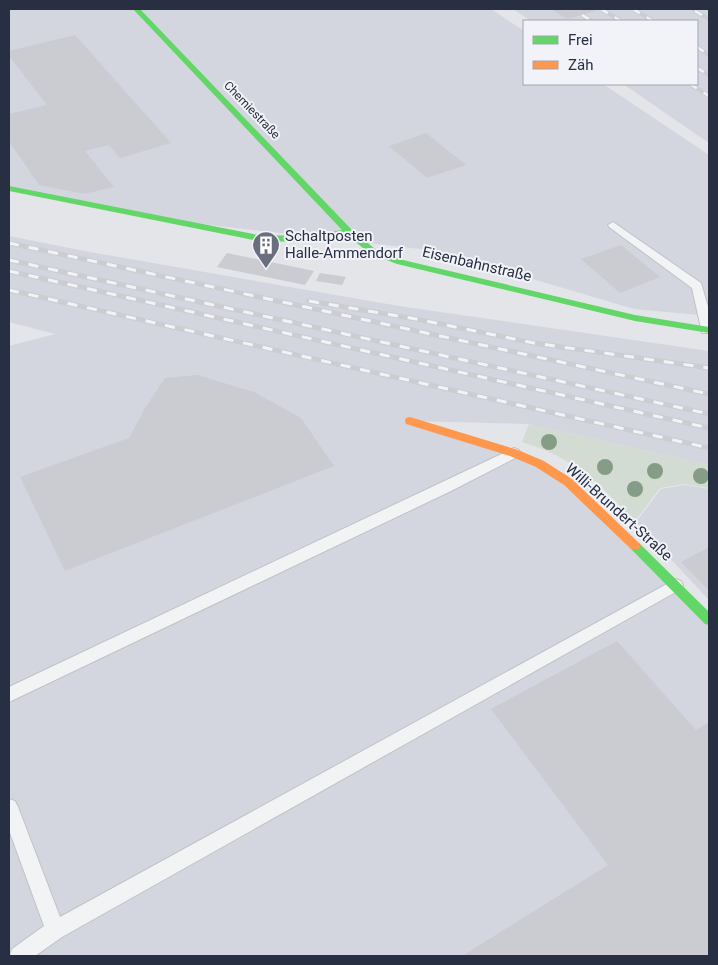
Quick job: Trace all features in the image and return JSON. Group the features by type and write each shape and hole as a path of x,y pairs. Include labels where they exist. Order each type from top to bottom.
{"street":[{"name":"Chemiestraße","path":"136,9 348,231"},
{"path":"9,189 258,238 307,238 348,231"},
{"name":"Eisenbahnstraße","path":"348,231 360,243 372,251 400,262 635,318 708,330"},
{"name":"Willi-Brundert-Straße","path":"410,421 514,453 540,464 568,482 676,585 709,620"}],"lane":[{"path":"613,225 697,286 708,330"},
{"path":"9,695 514,453"},
{"path":"19,956 55,930 676,585"},
{"path":"9,807 55,930"}],"shaded area":[{"path":"9,9 491,9 523,30 523,85 604,85 709,155 709,316 634,309 438,251 157,219 9,189"},
{"path":"513,9 709,9 709,143 624,85 698,85 698,20 530,20"},
{"path":"9,236 399,306 709,351 709,465 529,424 412,421 540,464 676,585 709,620 709,956 9,956 9,346 55,334 9,322"},
{"path":"529,424 709,465 709,488 684,484 660,488 635,521 597,483 584,473 556,455 522,442"},
{"path":"685,485 709,489 709,600 636,522 661,489"}],"building":[{"path":"551,9 592,9 596,11 567,19"},
{"path":"75,35 171,143 120,158 109,145 85,151 114,187 84,194 39,185 9,141 9,114 47,105 9,56 9,51"},
{"path":"426,133 466,165 427,178 389,146"},
{"path":"621,245 660,277 620,293 581,259"},
{"name":"Schaltposten Halle-Ammendorf","path":"227,253 314,271 305,285 217,267"},
{"path":"320,273 346,277 342,285 316,281"},
{"path":"197,375 254,392 301,418 334,466 65,571 20,477 129,438 145,408 165,378"},
{"path":"709,547 709,591 681,562"},
{"path":"617,641 696,730 709,722 709,956 462,956 608,865 491,709"}],"railway":[{"path":"601,9 619,20"},
{"path":"633,9 651,20"},
{"path":"695,11 709,19"},
{"path":"582,15 590,20"},
{"path":"698,48 709,55"},
{"path":"698,69 709,75"},
{"path":"692,85 709,96"},
{"path":"9,243 709,394"},
{"path":"9,260 709,414"},
{"path":"9,271 709,428"},
{"path":"9,290 709,448"},
{"path":"309,301 416,319 534,343 709,368"}],"traffic: fast":[{"path":"136,9 348,231 372,251 400,262 635,318 709,330"},
{"path":"9,189 258,238 307,239 348,231"},
{"path":"635,546 709,620"}],"traffic: slow":[{"path":"410,421 514,453 540,464 568,482 635,546"}],"place":[{"name":"Schaltposten Halle-Ammendorf","path":"266,269"}]}
